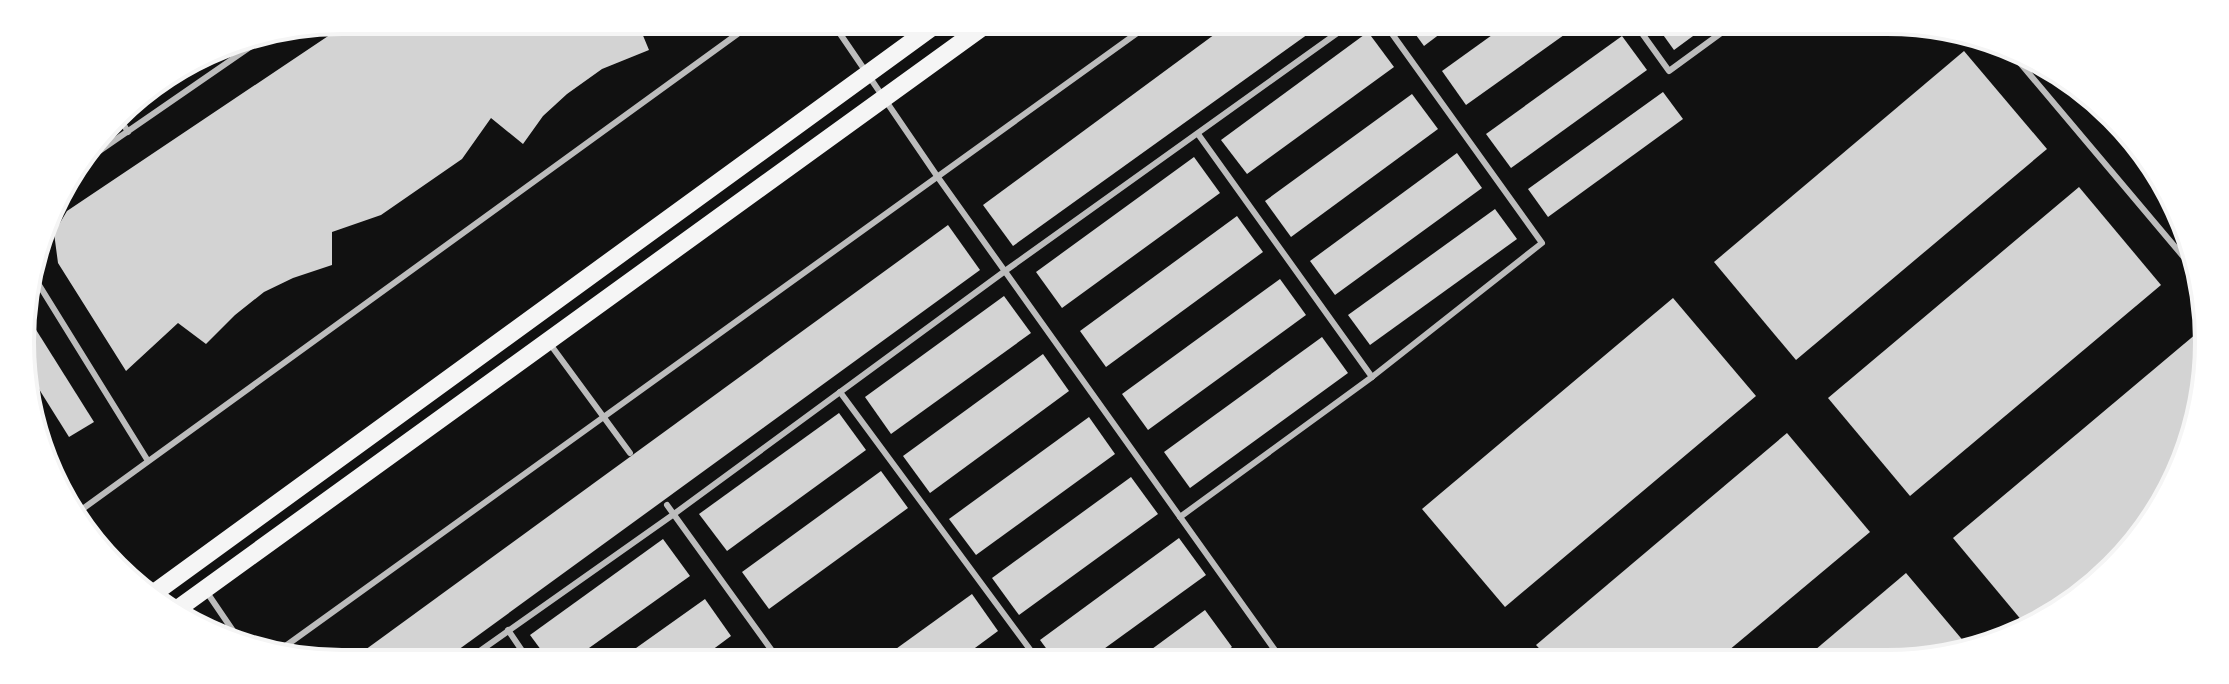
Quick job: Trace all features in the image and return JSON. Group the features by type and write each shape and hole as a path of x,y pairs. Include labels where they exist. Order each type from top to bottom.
{"main road":[{"path":"159,589 922,34"},
{"path":"182,605 973,34"}],"lane":[{"path":"83,509 736,34"},
{"path":"840,34 1275,650"},
{"path":"287,645 1136,34"},
{"path":"481,650 674,514 1005,271 1336,34"},
{"path":"1180,517 1372,377 1542,243 1392,34"},
{"path":"1642,34 1669,71 1720,34"},
{"path":"102,149 248,48"},
{"path":"2022,66 2183,257"},
{"path":"124,124 128,132"},
{"path":"1198,134 1372,377"},
{"path":"39,286 148,461"},
{"path":"548,341 630,453"},
{"path":"840,392 1030,650"},
{"path":"667,505 772,650"},
{"path":"205,589 233,630"},
{"path":"508,630 522,650"}],"building":[{"path":"642,34 649,50 602,69 567,94 543,116 523,144 491,118 462,159 381,215 332,232 332,265 264,292 206,344 178,323 126,371 58,263 54,233 67,211 330,35"},
{"path":"1215,34 1308,34 1013,246 983,205"},
{"path":"1365,34 1369,34 1394,67 1247,174 1221,140"},
{"path":"1415,34 1440,34 1424,46"},
{"path":"1493,34 1565,34 1466,105 1442,71"},
{"path":"1662,34 1696,34 1674,50"},
{"path":"1622,36 1647,70 1511,168 1486,134"},
{"path":"1964,51 2047,149 1796,360 1714,262"},
{"path":"1663,92 1683,119 1548,217 1528,189"},
{"path":"1412,94 1438,129 1291,237 1265,201"},
{"path":"1457,153 1482,188 1335,295 1310,261"},
{"path":"1194,157 1220,193 1062,308 1036,272"},
{"path":"2079,187 2161,285 1910,496 1828,398"},
{"path":"1495,209 1517,239 1370,345 1348,315"},
{"path":"1237,216 1263,252 1106,367 1080,331"},
{"path":"948,225 980,270 458,650 365,650"},
{"path":"1280,279 1306,315 1148,430 1122,394"},
{"path":"1004,296 1031,333 891,434 865,397"},
{"path":"1673,298 1756,396 1505,607 1422,509"},
{"path":"35,328 94,422 69,437 38,387"},
{"path":"2195,335 2189,402 2172,460 2143,513 2119,545 2090,574 2058,598 2021,619 1953,538"},
{"path":"1322,337 1348,373 1190,488 1164,452"},
{"path":"1043,354 1069,391 930,493 903,456"},
{"path":"839,413 866,450 727,551 699,514"},
{"path":"1089,417 1115,454 976,555 949,519"},
{"path":"1787,433 1870,532 1729,650 1541,650 1536,645"},
{"path":"881,471 908,508 769,609 742,572"},
{"path":"1131,477 1158,514 1019,615 992,578"},
{"path":"1179,538 1206,575 1102,650 1047,650 1040,640"},
{"path":"663,539 690,576 586,650 541,650 530,635"},
{"path":"1906,573 1963,641 1907,649 1815,650"},
{"path":"972,594 998,631 972,650 894,650"},
{"path":"705,599 731,636 712,650 633,650"},
{"path":"1205,610 1232,647 1228,650 1151,650"}]}
